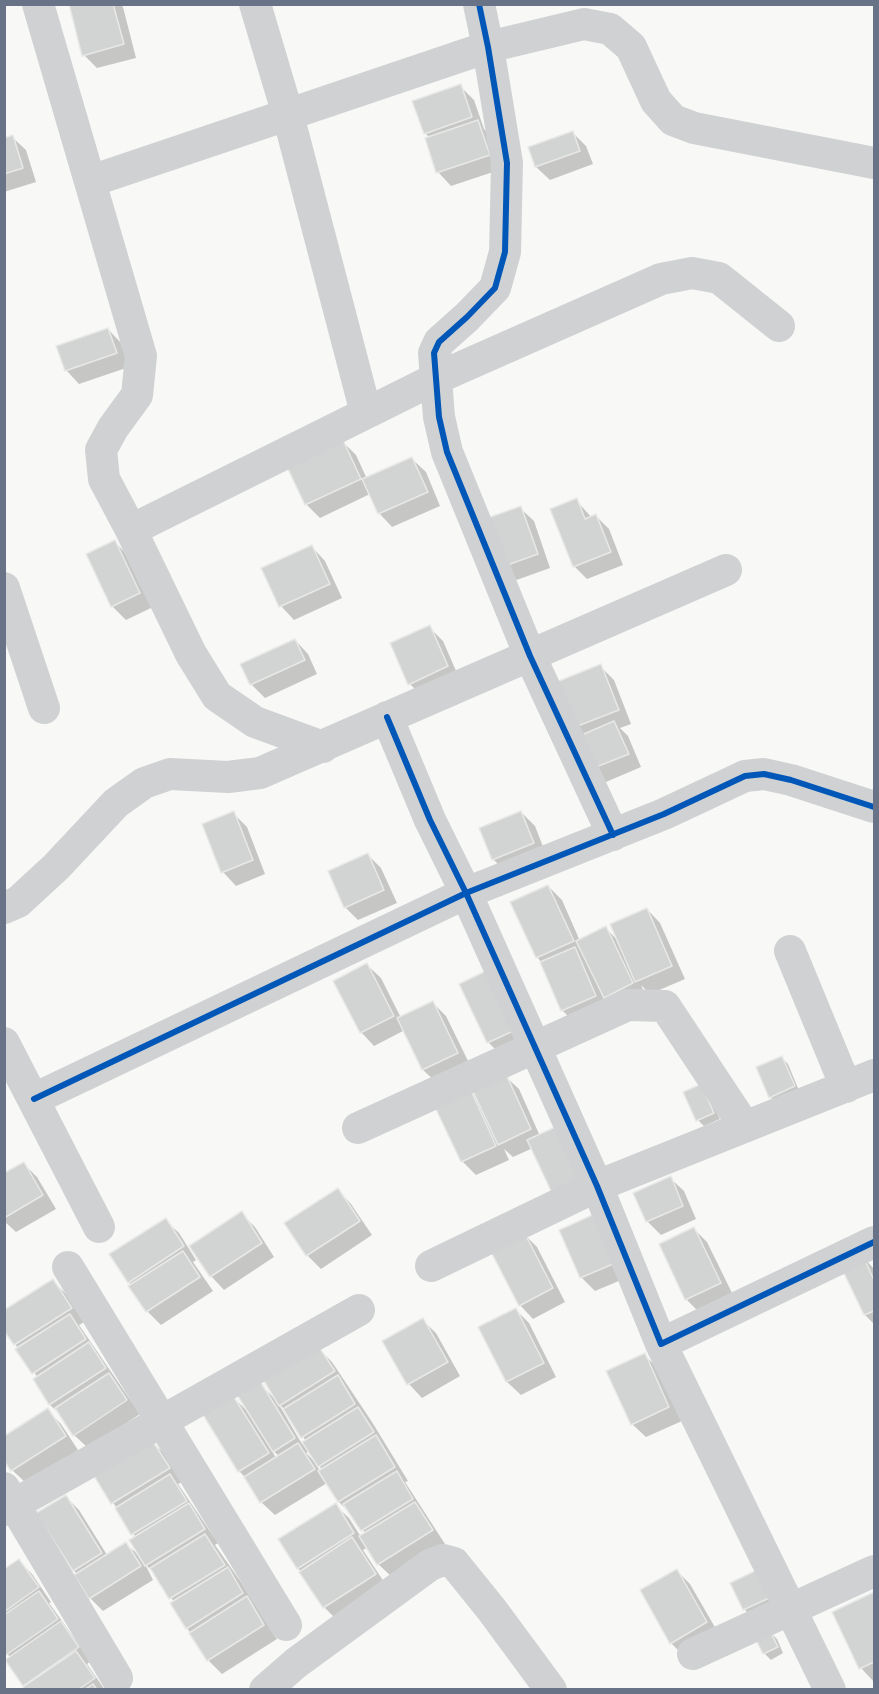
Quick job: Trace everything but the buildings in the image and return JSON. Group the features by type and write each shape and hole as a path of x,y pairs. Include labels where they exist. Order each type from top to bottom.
{"street":[{"path":"38,4 141,356 136,395 101,450 104,480 191,654 217,696 255,722 323,747"},
{"path":"255,4 288,115 366,413"},
{"path":"479,4 507,163 505,252 495,288 439,342 434,353 439,417 447,452 530,656 613,835"},
{"path":"91,181 488,47 584,24 610,29 631,47 656,101 673,120 694,128 874,163"},
{"path":"131,530 437,378 661,279 692,273 719,278 779,326"},
{"path":"4,908 18,902 56,867 116,803 144,783 170,774 228,777 260,773 726,570"},
{"path":"4,588 44,708"},
{"path":"387,717 430,819 466,893 597,1186 661,1344 830,1689"},
{"path":"34,1099 466,893 664,814 745,776 764,774 791,780 874,807"},
{"path":"431,1266 597,1186 860,1081 790,951"},
{"path":"358,1128 628,1005 665,1006 745,1127"},
{"path":"4,1043 99,1227"},
{"path":"661,1344 874,1242"},
{"path":"68,1267 286,1625"},
{"path":"117,1678 8,1501 161,1421 359,1310"},
{"path":"265,1689 296,1663 430,1565 443,1560 454,1563 551,1689"},
{"path":"693,1654 874,1571"}],"cycle path":[{"path":"479,4 507,163 505,252 495,288 439,342 434,353 439,417 447,452 530,656 613,835"},
{"path":"387,717 430,820 466,893 597,1186 661,1344 874,1242"},
{"path":"34,1099 466,893 664,814 745,776 764,774 791,780 874,807"}]}
